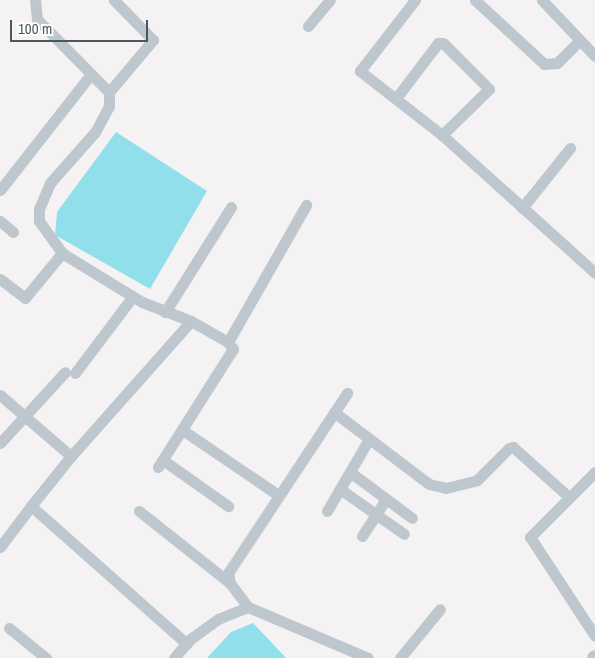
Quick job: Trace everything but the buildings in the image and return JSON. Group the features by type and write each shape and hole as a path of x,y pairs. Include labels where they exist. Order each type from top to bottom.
{"street":[{"path":"35,0 38,19 108,92 109,106 95,132 50,183 38,209 39,221 62,253 133,296 165,312 191,322 228,342 232,349 184,431 160,464 228,506"},
{"path":"108,92 153,40 114,0"},
{"path":"308,26 330,0"},
{"path":"415,0 360,71 397,97 442,135 595,273"},
{"path":"475,0 544,64 557,63 579,41"},
{"path":"542,0 595,56"},
{"path":"397,97 438,43 443,43 489,90 442,135"},
{"path":"0,190 91,74"},
{"path":"522,208 570,148"},
{"path":"228,342 306,206"},
{"path":"165,312 231,207"},
{"path":"0,221 13,232"},
{"path":"0,279 25,298 62,253"},
{"path":"0,442 23,416 70,372 133,296"},
{"path":"0,547 71,456 191,322"},
{"path":"230,583 228,573 347,392"},
{"path":"0,395 71,456"},
{"path":"334,412 429,484 446,488 478,480 509,448 513,447 569,498"},
{"path":"184,431 278,495"},
{"path":"327,511 369,439"},
{"path":"350,472 412,518"},
{"path":"595,472 530,536 595,636"},
{"path":"340,489 404,534"},
{"path":"362,536 386,498"},
{"path":"31,506 186,644"},
{"path":"139,511 230,583 248,607 368,658"},
{"path":"174,658 186,644 218,619 248,607"},
{"path":"400,658 440,609"},
{"path":"9,628 46,658"}],"water":[{"path":"116,132 207,191 150,289 55,235 57,212"},
{"path":"253,623 286,658 207,658 231,632"}]}
